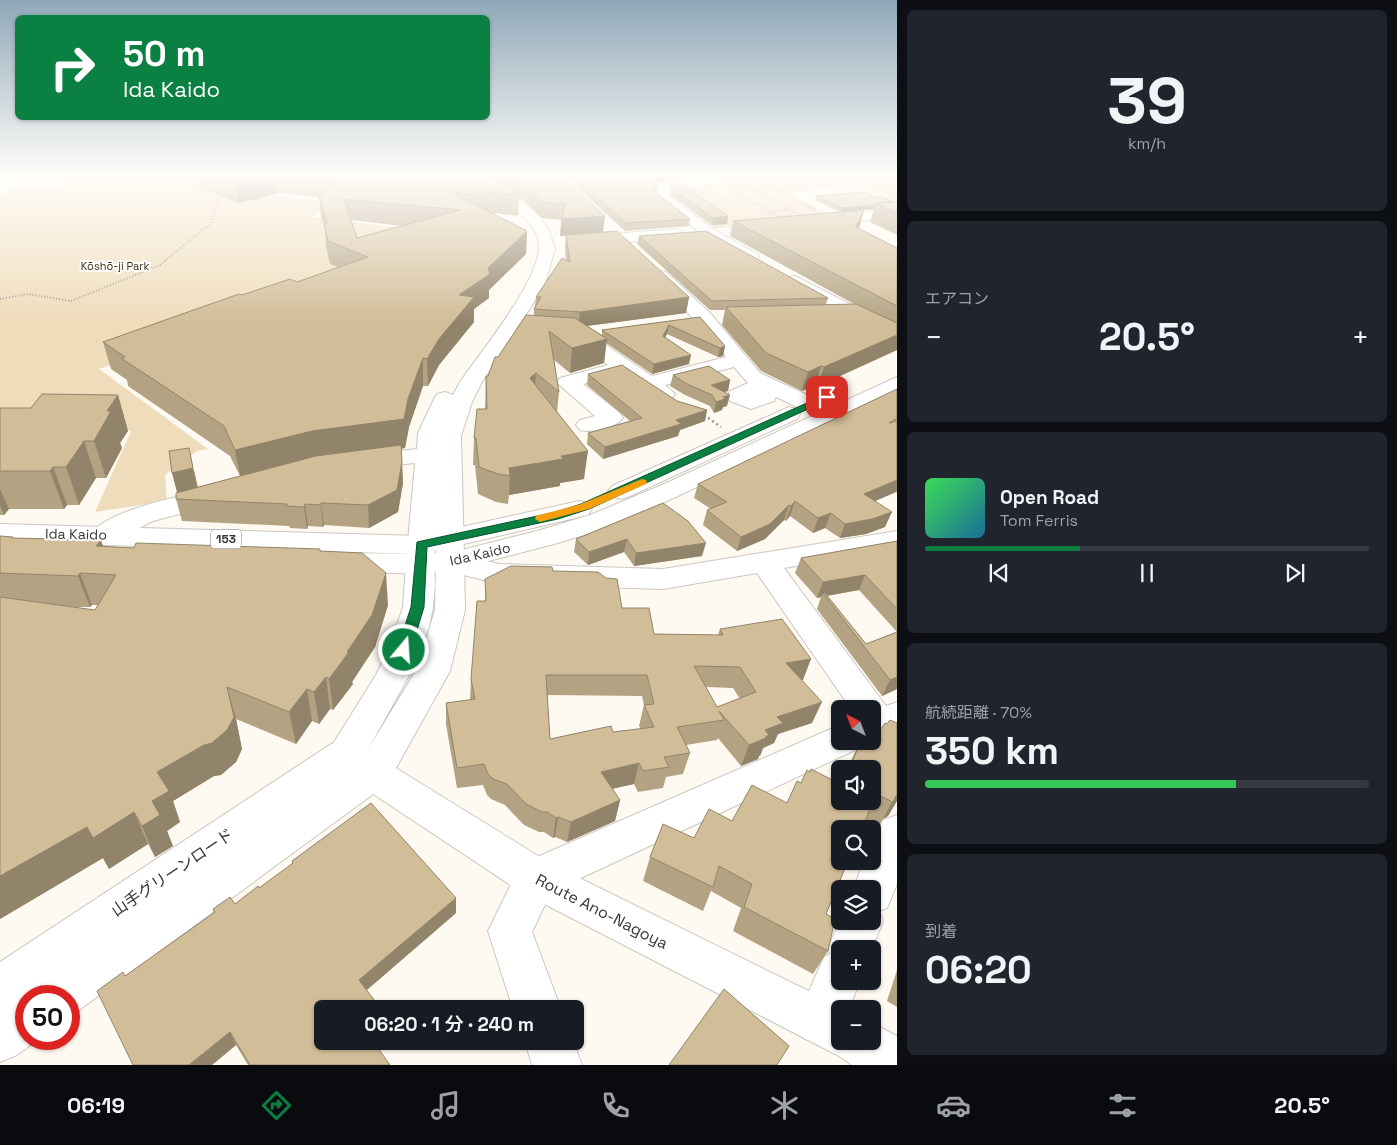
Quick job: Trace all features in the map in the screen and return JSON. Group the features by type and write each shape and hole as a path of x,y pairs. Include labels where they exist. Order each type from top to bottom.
{"main road":[{"path":"72,985 359,764 433,671 450,610 436,552 428,455 430,433 454,378 522,284 530,259 531,239 523,225"},
{"path":"436,552 449,436 461,402 471,382 513,330 536,285 547,248 537,225"},
{"path":"698,225 763,264"},
{"path":"606,226 634,252"},
{"path":"546,244 736,229"},
{"path":"648,265 704,318 765,389 810,405"},
{"path":"779,273 897,336"},
{"path":"822,314 852,313"},
{"path":"608,331 569,335 624,366 676,402 701,413"},
{"path":"650,383 739,360"},
{"name":"Ida Kaido","path":"0,533 104,535 436,552 504,526 558,515 585,507 897,364"},
{"path":"588,425 612,418 567,382 624,366"},
{"name":"Ida Kaido","path":"0,550 215,559 436,552 544,538 600,521 671,490 897,383"},
{"path":"345,464 428,455"},
{"path":"104,535 118,525 145,515 239,489"},
{"path":"436,552 498,574 663,579 897,540"},
{"path":"764,561 882,719"},
{"path":"534,1000 510,932 536,878 831,744"},
{"name":"Route Ano-Nagoya","path":"359,764 536,878 831,1028"},
{"name":"山手グリーンロード","path":"0,989 359,764"},
{"path":"877,880 897,833"},
{"path":"0,1038 15,1027"},
{"path":"552,1050 557,1065"},
{"name":"Route Ano-Nagoya","path":"873,1050 897,1063"}],"path":[{"path":"0,299 28,294 72,301 160,265 209,225"},
{"path":"701,413 726,431"}],"green space":[{"name":"Kōshō-ji Park","path":"0,225 373,225 416,230 234,320 99,369 208,449 197,451 165,475 167,501 95,512 131,431 120,427 0,429"},
{"path":"707,225 756,225 713,229"}],"building":[{"path":"324,225 353,225 357,238 406,225 515,225 527,231 488,268 490,274 459,295 474,297 439,339 427,359 423,358 408,399 404,419 312,431 235,450 224,426 121,358 125,357 103,342 239,294 242,295 290,279 297,282 368,257 328,241"},
{"path":"740,225 857,225 856,227 897,248 897,306"},
{"path":"617,231 689,297 580,312 534,309 541,297 536,297 562,258 570,262 566,235"},
{"path":"706,231 828,298 712,301 639,236"},
{"path":"856,304 897,323 897,335 824,367 821,366 808,372 766,353 726,307"},
{"path":"526,315 575,318 607,339 572,348 549,331 559,392 536,373 530,378 588,451 561,456 563,459 509,468 510,476 479,467 476,438 474,438 477,409 487,409 486,376 488,376 495,357 498,357"},
{"path":"700,317 725,346 720,348 669,325 663,336 691,355 654,364 602,330"},
{"path":"622,365 677,401 707,410 676,420 681,424 605,447 588,433 642,418 588,374"},
{"path":"709,366 730,380 711,385 730,395 723,397 725,399 716,402 712,395 687,384 673,375"},
{"path":"897,389 897,418 889,423 897,421 897,480 864,494 892,512 872,519 845,524 831,513 818,518 795,501 770,524 741,537 707,510 727,502 698,484"},
{"path":"42,394 118,395 107,411 111,411 94,441 84,441 66,467 53,467 50,471 0,471 0,408 31,408"},
{"path":"401,445 402,462 397,490 368,505 321,503 321,505 305,504 304,507 286,506 287,504 176,499 176,493 316,456"},
{"path":"189,448 193,468 172,473 169,451"},
{"path":"663,503 688,521 706,543 636,553 627,539 589,552 576,539"},
{"path":"0,536 12,538 101,540 96,546 134,548 136,543 320,549 320,551 362,553 386,573 372,615 347,652 349,652 329,679 326,677 314,692 307,689 289,712 227,687 234,717 227,730 212,743 204,745 157,772 169,791 152,801 160,815 142,826 134,812 93,838 87,827 0,876 0,597 95,610 116,575 80,573 78,576 0,573"},
{"path":"897,541 897,609 865,575 823,582 801,558"},
{"path":"511,566 552,567 553,571 598,572 606,578 617,579 622,608 649,608 654,634 723,635 720,629 782,619 811,659 786,663 822,702 777,717 783,723 765,730 769,735 766,738 749,745 719,711 724,720 677,727 690,753 664,757 669,767 643,771 639,763 601,772 620,800 571,822 556,818 547,812 542,812 526,804 507,784 493,779 488,774 484,764 457,768 446,703 475,699 471,679 477,601 486,601 485,579","holes":["694,666 740,667 756,692 717,707","546,675 647,675 654,704 644,705 654,727 613,732 611,726 550,739"]},
{"path":"823,593 825,593 866,644 897,632 897,677 890,680"},
{"path":"890,720 897,723 897,794 893,802 881,796 881,760 853,760 857,750 881,750 881,729 885,723 887,724"},
{"path":"811,769 831,779 831,810 870,810 866,820 831,820 831,870 844,870 840,880 831,880 831,902 826,914 831,917 831,930 833,930 828,951 744,907 752,884 719,866 713,887 650,857 663,824 694,838 709,809 732,821 752,785 787,803 797,781 801,783 807,770 810,772"},
{"path":"371,803 456,898 359,980 374,1000 314,1000 314,1050 379,1050 390,1065 250,1065 230,1032 189,1065 133,1065 97,991 123,972 125,976 215,912 213,909 230,897 235,904 293,863 292,861"},
{"path":"724,989 789,1046 777,1065 669,1065"}],"slow traffic":[{"path":"540,519 585,507 642,482"}],"route":[{"path":"404,650 418,607 421,545 451,540 585,507 827,397"}]}
